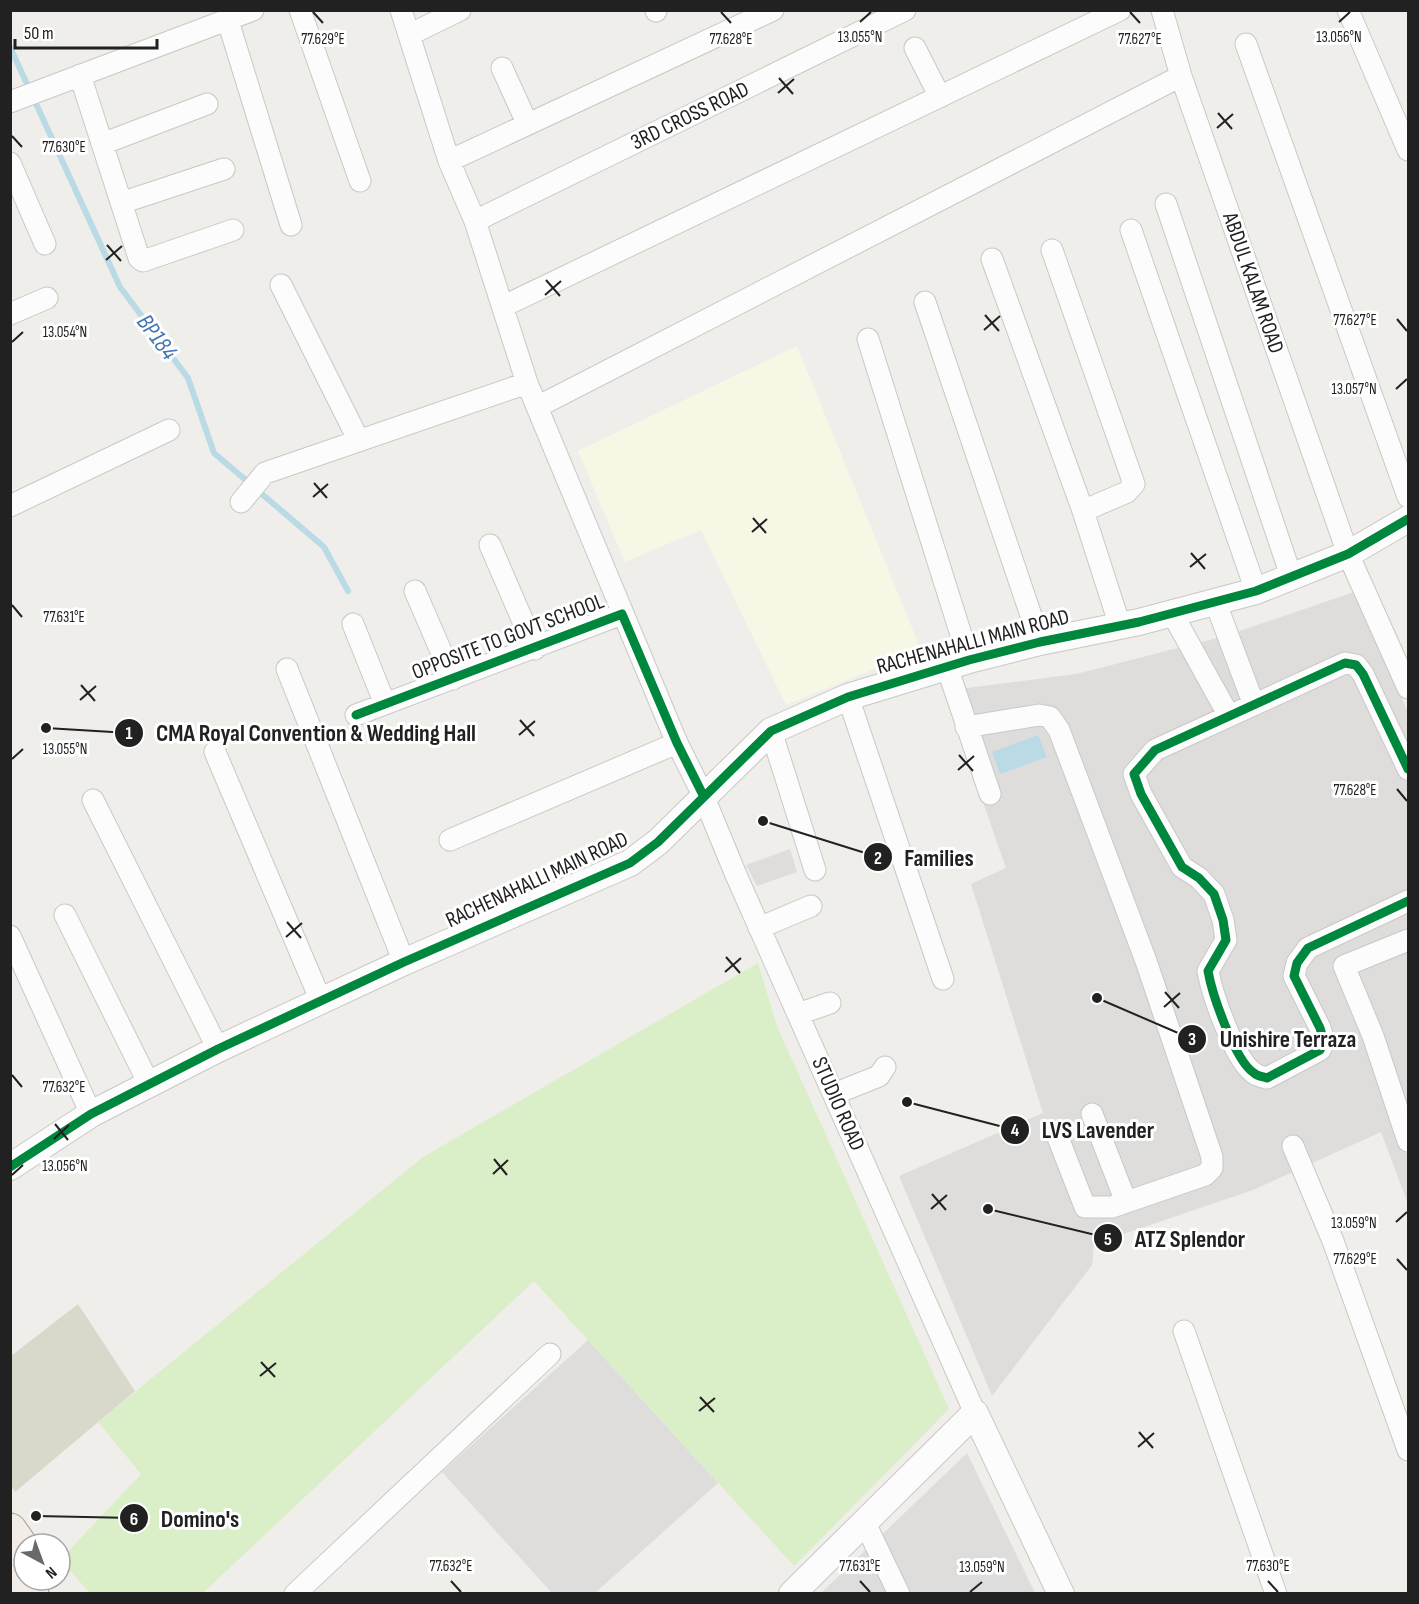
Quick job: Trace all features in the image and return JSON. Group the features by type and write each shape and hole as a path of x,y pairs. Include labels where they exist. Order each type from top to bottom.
{"street":[{"path":"13,101 253,10"},
{"path":"300,10 360,181"},
{"path":"401,10 449,160 475,221 504,306 527,383 622,614"},
{"path":"409,35 459,10"},
{"path":"449,160 773,10"},
{"name":"3RD CROSS ROAD","path":"475,221 905,10"},
{"path":"504,306 1120,10"},
{"name":"ABDUL KALAM ROAD","path":"1162,10 1181,76 1348,554 1408,688"},
{"path":"1348,10 1408,150"},
{"path":"228,21 291,225"},
{"path":"1246,44 1408,496"},
{"path":"915,48 940,97"},
{"path":"502,68 527,123"},
{"path":"80,75 141,260 233,230"},
{"path":"537,407 1181,76"},
{"path":"102,144 207,104"},
{"path":"10,163 45,244"},
{"path":"121,203 224,169"},
{"path":"1166,204 1292,579"},
{"path":"1131,230 1256,591"},
{"path":"1052,250 1134,484 1128,492 1083,511"},
{"path":"992,259 1083,511 1120,626"},
{"path":"281,285 359,441"},
{"path":"10,314 47,298"},
{"path":"925,302 1040,642"},
{"path":"868,339 958,664 966,727 990,794"},
{"path":"241,502 265,474 527,383"},
{"path":"10,506 169,430"},
{"name":"RACHENAHALLI MAIN ROAD","path":"10,1167 91,1114 218,1049 404,962 630,863 658,842 703,795 771,731 848,697 958,664 1040,642 1120,626 1256,591 1292,579 1348,554 1408,519"},
{"path":"490,545 535,649"},
{"path":"415,591 453,679"},
{"path":"1215,602 1254,705"},
{"path":"1172,613 1229,716"},
{"name":"OPPOSITE TO GOVT SCHOOL","path":"356,715 535,649 622,614 677,743 703,795"},
{"path":"353,624 385,704"},
{"path":"1408,769 1356,665 1345,663 1155,750 1134,774 1141,794 1182,867 1199,878 1214,894 1223,920 1226,940 1208,971 1214,999 1243,1059 1254,1073 1267,1078 1320,1050 1324,1042 1320,1028 1294,976 1297,963 1308,948 1408,901"},
{"path":"287,669 404,962"},
{"path":"848,697 943,979"},
{"path":"966,727 1039,716 1050,717 1059,730 1146,961 1209,1146 1212,1168 1205,1175 1126,1202 1095,1209 1085,1207 1063,1135"},
{"path":"771,731 815,870"},
{"path":"450,840 677,743"},
{"path":"215,752 321,1001"},
{"name":"STUDIO ROAD","path":"703,795 759,928 975,1413"},
{"path":"93,800 218,1049"},
{"path":"759,928 811,906"},
{"path":"65,915 149,1084"},
{"path":"10,936 91,1114"},
{"path":"1407,1128 1344,966 1408,940"},
{"path":"798,1014 830,1003"},
{"path":"834,1094 879,1076 885,1067"},
{"path":"1092,1114 1126,1202"},
{"path":"1293,1146 1333,1241 1408,1450"},
{"path":"10,1152 42,1147"},
{"path":"1184,1331 1276,1593"},
{"path":"295,1593 550,1354"},
{"path":"792,1593 975,1413 1061,1593"},
{"path":"864,1521 899,1593"}],"shaded area":[{"path":"797,346 921,650 786,705 701,530 625,562 578,451"},
{"path":"1354,592 1408,712 1408,1204 1381,1132 1253,1190 1094,1244 1092,1265 992,1396 899,1176 1043,1113 971,884 1006,868 944,691 1076,674 1225,636"},
{"path":"790,849 797,872 757,886 746,865"},
{"path":"78,1304 135,1391 15,1492 11,1486 11,1356"},
{"path":"588,1340 718,1483 595,1593 552,1593 442,1472"},
{"path":"967,1453 1035,1593 820,1594"}],"green space":[{"path":"758,963 777,1026 949,1409 794,1566 534,1281 203,1593 90,1593 72,1573 72,1547 141,1474 98,1422 423,1157"}],"water":[{"path":"1038,735 1047,757 1000,774 992,752"}],"waterway":[{"name":"BP184","path":"10,47 120,287 188,378 214,453 324,547 348,591"}],"cycle path":[{"path":"10,1167 91,1114 218,1049 404,962 630,863 658,842 771,731 848,697 969,660 1040,642 1139,622 1256,591 1348,554 1408,519"},
{"path":"356,715 622,614 677,743 703,795"},
{"path":"1408,769 1363,674 1356,665 1345,663 1155,750 1134,774 1141,794 1182,867 1199,878 1214,894 1223,920 1226,940 1208,971 1210,981 1232,1042 1247,1066 1257,1075 1267,1078 1320,1050 1324,1042 1320,1028 1294,976 1297,963 1308,948 1408,901"}],"place":[{"name":"CMA Royal Convention & Wedding Hall","path":"46,728"},
{"name":"Families","path":"763,821"},
{"name":"Unishire Terraza","path":"1097,998"},
{"name":"LVS Lavender","path":"907,1102"},
{"name":"ATZ Splendor","path":"988,1209"},
{"name":"Domino's","path":"36,1516"}]}
